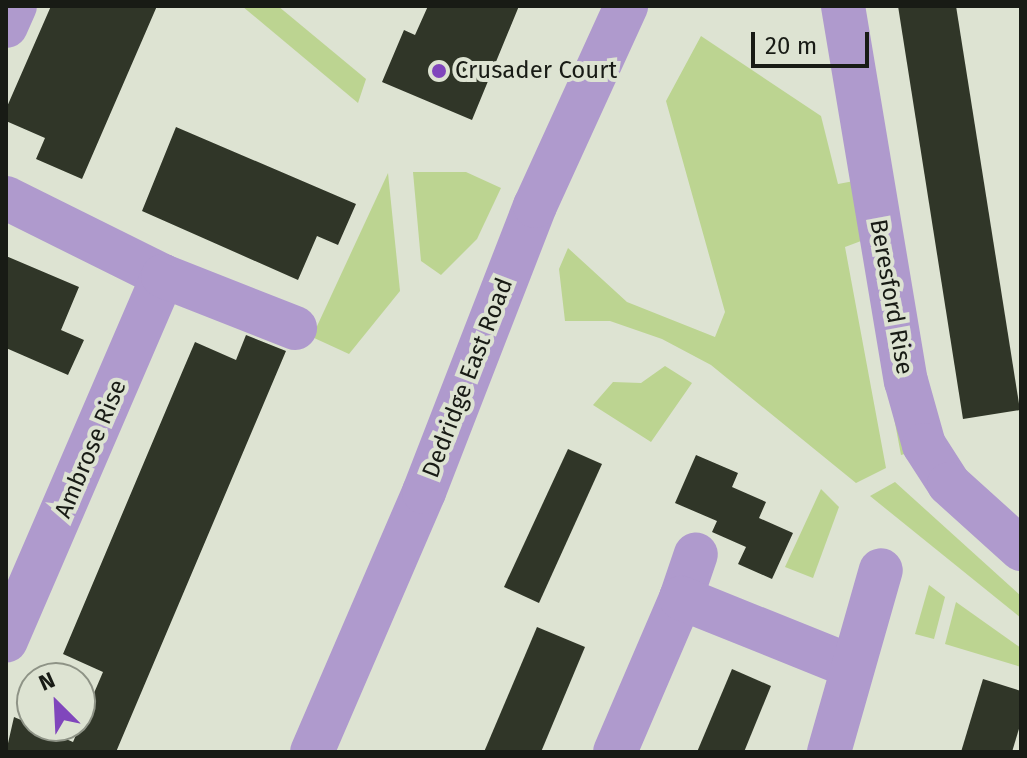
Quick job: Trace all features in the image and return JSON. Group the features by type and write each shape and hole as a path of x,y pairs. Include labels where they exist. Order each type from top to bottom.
{"street":[{"path":"6,26 15,6"},
{"name":"Dedridge East Road","path":"312,752 424,492 535,206 626,6"},
{"name":"Beresford Rise","path":"843,6 872,196 906,381 924,445 949,484 1021,549"},
{"path":"6,198 163,276 295,328"},
{"name":"Ambrose Rise","path":"9,626 163,276"},
{"path":"615,752 681,598 696,554"},
{"path":"829,752 881,570"},
{"path":"681,598 853,667"}],"green space":[{"path":"242,6 278,6 366,79 358,103"},
{"path":"701,36 821,116 838,184 854,181 912,452 901,455 861,241 845,247 886,468 856,483 711,365 662,339 610,321 565,321 559,269 568,248 627,302 715,337 725,312 666,101"},
{"path":"413,172 466,172 501,188 477,239 441,275 421,261"},
{"path":"388,173 400,291 349,354 312,337"},
{"path":"665,366 692,383 651,442 593,405 613,382 641,383"},
{"path":"895,482 1021,596 1021,618 870,496"},
{"path":"821,489 839,507 813,578 785,567"},
{"path":"929,585 945,597 934,639 915,634"},
{"path":"956,602 1021,648 1021,667 945,644"}],"building":[{"path":"51,6 157,6 82,179 36,159 45,138 6,121 6,109"},
{"name":"Crusader Court","path":"428,6 519,6 472,120 382,82 404,30 415,35"},
{"path":"898,6 956,6 1020,410 963,419"},
{"path":"176,127 356,204 338,245 317,236 298,280 142,211"},
{"path":"6,256 79,287 61,330 84,340 68,375 6,348"},
{"path":"246,335 286,351 116,752 6,752 14,717 16,742 96,742 96,688 103,672 96,669 96,662 81,662 63,654 195,342 236,360"},
{"path":"568,449 602,464 539,603 504,587"},
{"path":"696,455 738,473 732,487 766,502 759,518 793,533 772,579 738,564 746,547 712,532 717,521 675,503"},
{"path":"537,627 585,647 541,752 484,752"},
{"path":"732,669 771,686 744,752 697,752"},
{"path":"983,679 1021,691 1021,722 1012,752 961,752"}],"place":[{"name":"Crusader Court","path":"439,71"}]}
